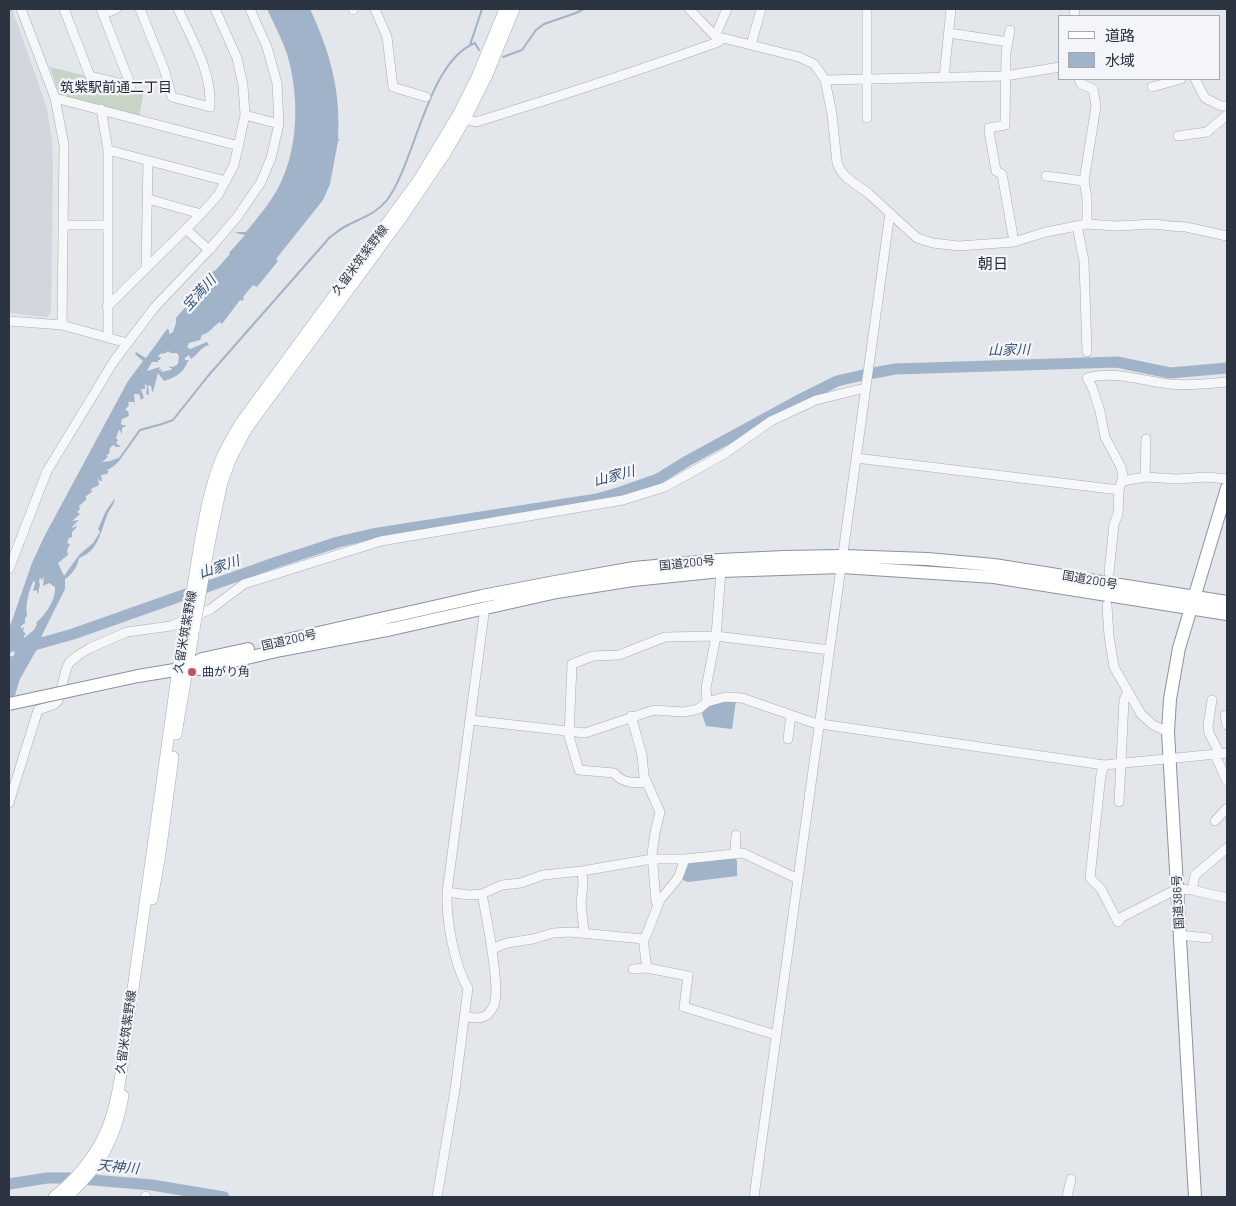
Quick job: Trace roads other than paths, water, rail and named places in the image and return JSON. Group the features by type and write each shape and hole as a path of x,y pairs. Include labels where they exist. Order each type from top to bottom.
{"highway":[{"path":"1227,488 1193,603 1227,602"},
{"name":"国道200号","path":"183,669 202,659 482,596 634,568 720,560 842,561 927,559 994,564 1193,603 1227,614"},
{"name":"国道200号","path":"9,704 138,676 183,669 200,669 557,592 633,580 842,561"},
{"name":"国道386号","path":"1193,603 1174,672 1170,699 1168,759 1194,1197"}],"main road":[{"name":"久留米筑紫野線","path":"54,1197 96,1165 108,1143 119,1115 128,1072 148,921 160,854 183,669 204,544 206,507 223,456 240,424 418,181 458,115 477,77 505,9"},
{"name":"久留米筑紫野線","path":"204,544 222,482 231,458 247,428 402,217 444,155 466,119 487,75 514,9"},
{"name":"久留米筑紫野線","path":"67,1197 85,1172"}],"street":[{"path":"21,9 55,98 64,145 62,325"},
{"path":"64,9 90,76 131,86 102,11 116,9"},
{"path":"140,9 164,69 172,97 210,106 211,97 206,70 179,9"},
{"path":"107,307 187,230 218,195 234,165 245,116 243,85 237,58 215,9"},
{"path":"9,569 47,471 114,361 154,308 237,216 261,182 271,158 279,124 277,83 267,47 250,9"},
{"path":"375,9 387,37 393,87 426,97"},
{"path":"689,9 719,37 799,57 814,64 825,80 832,114 837,163 847,178 868,193 917,238 933,243 959,246 1014,242 1046,232 1087,224 1116,226 1154,224 1193,228 1227,236"},
{"path":"466,119 476,122 656,65 718,42 726,9"},
{"path":"751,45 761,9"},
{"path":"867,9 867,118"},
{"path":"944,78 951,9"},
{"path":"1010,30 1006,76 1005,126 989,128 996,171 1002,174 1014,242"},
{"path":"949,33 1008,42"},
{"path":"825,80 1006,76 1058,67"},
{"path":"1079,80 1081,84 1092,89 1096,106 1084,181 1087,198 1087,224"},
{"path":"1152,87 1177,80"},
{"path":"1196,80 1205,98 1221,106 1227,106"},
{"path":"55,98 239,146"},
{"path":"100,109 108,150 108,337"},
{"path":"1178,136 1206,132 1227,115"},
{"path":"245,116 279,124"},
{"path":"108,150 226,182"},
{"path":"146,268 148,161"},
{"path":"1046,176 1084,181"},
{"path":"148,199 201,214"},
{"path":"754,1197 890,213"},
{"path":"63,224 107,225"},
{"path":"1077,226 1084,261 1087,352"},
{"path":"187,230 208,250"},
{"path":"9,321 62,325 127,343"},
{"path":"1109,573 1114,524 1118,514 1119,490 1122,480 1121,466 1105,437 1097,403 1087,378 1106,375 1196,386 1227,382"},
{"path":"9,803 38,710 55,710 70,663 90,648 127,632 171,626 212,609 244,584 381,541 623,500 664,487 724,454 771,421 816,400 865,388"},
{"path":"1145,477 1146,439"},
{"path":"856,458 1119,490"},
{"path":"1122,480 1145,477 1177,479 1207,477 1227,479"},
{"path":"707,702 706,688 716,636 721,571"},
{"path":"1107,604 1111,654 1114,667 1141,714 1153,725 1168,732"},
{"path":"437,1197 468,988 460,976 448,919 447,892 485,607"},
{"path":"647,782 632,783 618,778 614,773 579,770 568,732 572,664 593,656 619,655 665,637 716,636 830,650"},
{"path":"1118,802 1122,764 1124,700 1128,691"},
{"path":"470,720 586,733 631,716 654,710 683,712 695,710 707,702 725,697 742,698 820,724 1104,765 1221,754"},
{"path":"1212,700 1208,725 1209,733 1221,754 1227,781"},
{"path":"788,740 791,715"},
{"path":"1225,715 1227,725"},
{"path":"631,716 642,755 644,776 660,812 652,859 658,904"},
{"path":"1104,765 1090,878 1101,888 1118,922 1122,917 1177,889 1192,890 1227,898"},
{"path":"1215,820 1227,808"},
{"path":"736,834 736,854"},
{"path":"1192,890 1195,875 1227,848"},
{"path":"447,892 470,896 482,894 502,886 521,883 542,875 652,859 685,859 743,853 798,878"},
{"path":"647,968 643,939 646,936 658,904 678,878 685,859"},
{"path":"582,870 581,903 584,933"},
{"path":"465,1016 481,1019 494,1006 496,997 492,950 482,894"},
{"path":"492,950 507,943 533,939 553,933 570,932 643,939"},
{"path":"1179,935 1208,938"},
{"path":"633,969 647,968 688,976 684,1007 776,1035"},
{"path":"1067,1197 1071,1179"}],"water":[{"name":"宝満川","path":"267,9 310,9 323,41 336,88 338,139 340,140 338,141 330,184 323,200 276,259 278,261 257,287 253,285 243,297 244,299 240,300 222,324 220,322 202,335 200,340 189,343 187,347 190,349 207,342 209,345 191,359 189,355 185,358 185,360 189,360 184,370 176,376 164,381 158,373 153,392 151,386 148,385 149,395 146,394 147,386 145,384 145,389 141,389 144,398 141,400 139,394 134,394 135,407 134,402 128,402 129,405 125,410 128,411 129,416 122,419 121,423 122,425 127,425 122,428 122,435 119,430 116,438 118,440 116,443 121,447 113,445 110,448 109,454 106,455 108,457 102,462 118,458 120,460 106,471 109,471 107,474 101,475 102,481 98,478 99,485 91,489 92,492 86,496 86,500 79,506 80,509 77,512 80,514 72,521 79,520 72,527 77,527 72,532 72,537 69,538 67,543 70,544 67,550 68,555 58,563 64,576 79,555 93,543 100,532 98,529 106,511 115,498 114,502 95,545 86,555 79,558 74,570 65,579 65,589 37,649 20,679 15,695 9,703 9,661 10,656 13,657 15,652 13,651 9,654 9,629 32,563 44,537 128,381 143,361 135,354 136,352 146,358 167,329 169,334 173,332 176,318 245,235 236,232 246,232 265,208 278,189 287,167 294,135 294,86 287,54","holes":["168,351 170,353 177,353 179,356 178,364 173,367 169,366 172,368 171,370 161,372 162,369 159,370 160,367 147,371 152,362 160,360 161,357 158,357 160,354","44,576 43,586 49,583 55,587 54,598 46,612 36,623 34,630 24,638 26,634 23,631 24,627 21,629 21,626 25,623 27,616 29,593 34,580 33,591 37,590 38,593 40,578 42,580"]},
{"path":"736,700 732,729 706,726 702,714 708,706 717,702"},
{"path":"735,858 737,861 737,876 688,882 683,880 682,877 689,863"}],"waterway":[{"path":"470,45 482,9"},
{"path":"503,57 522,50 536,30 544,24 584,9"},
{"path":"117,460 140,430 173,420 208,376 330,237 383,205 397,183 424,114 445,70 459,54 475,43 479,50"},
{"name":"山家川","path":"9,669 34,645 73,634 338,542 372,534 597,499 621,492 658,479 687,461 837,381 895,369 1117,362 1170,373 1227,368"},
{"name":"天神川","path":"9,1184 47,1178 69,1178 152,1185 224,1197"}],"place":[{"name":"曲がり角","path":"192,672"}],"district":[{"name":"筑紫駅前通二丁目","path":"116,87"},
{"name":"朝日","path":"993,264"}]}
